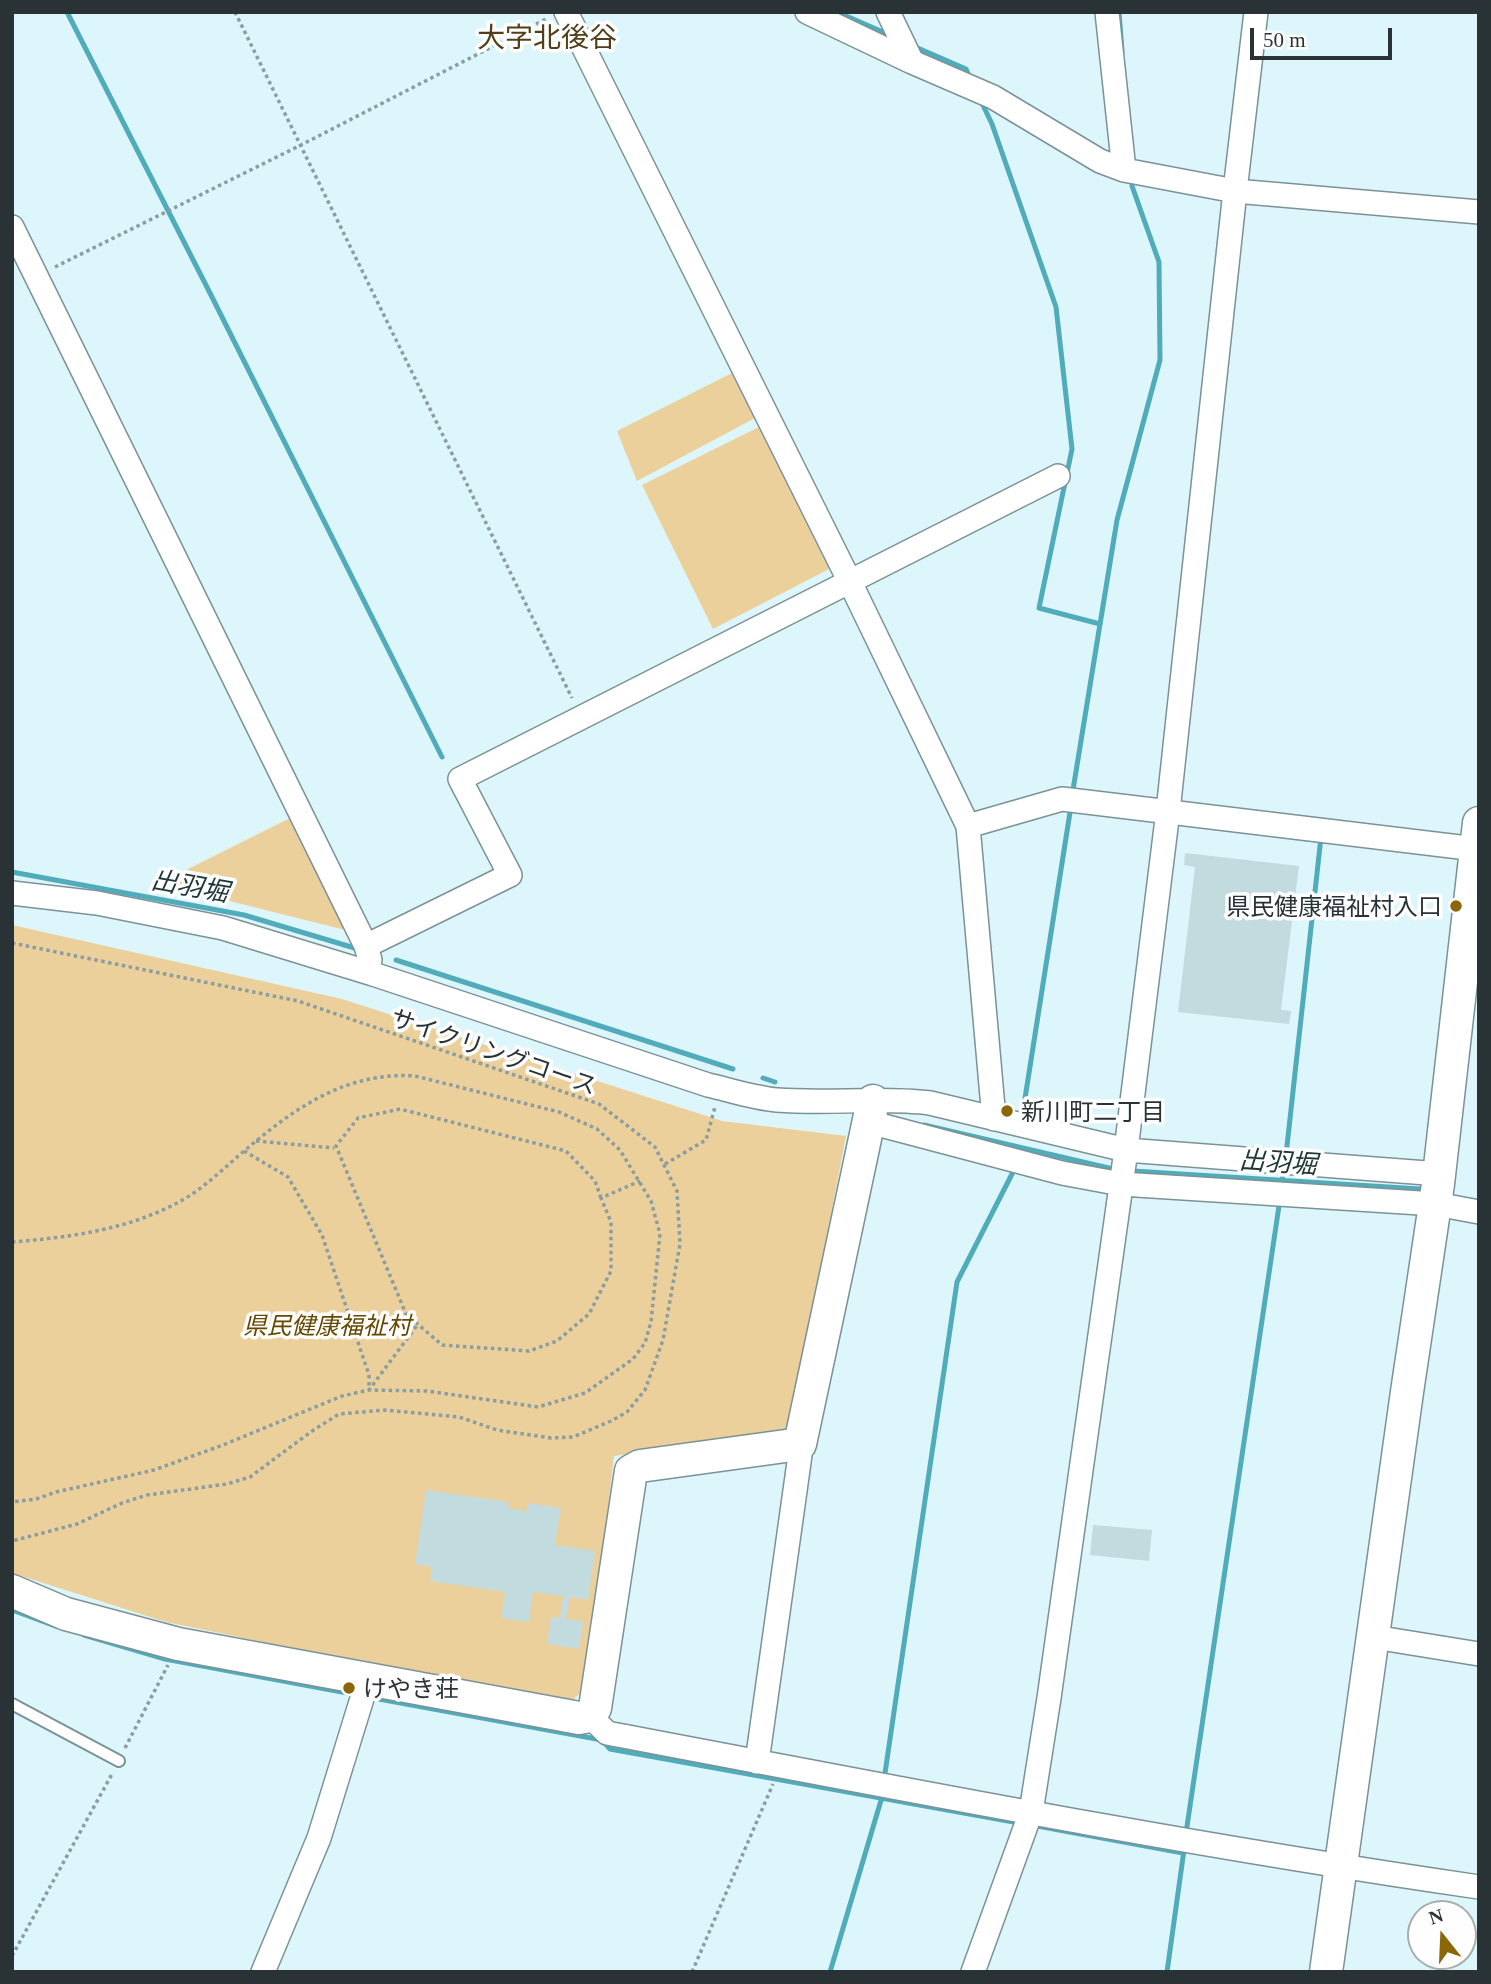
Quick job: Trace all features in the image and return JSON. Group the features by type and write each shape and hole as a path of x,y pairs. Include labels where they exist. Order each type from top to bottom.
{"street":[{"path":"566,12 849,580 968,826 993,1119"},
{"path":"807,12 993,97 1100,161 1124,170 1235,191 1479,212"},
{"path":"888,12 912,62"},
{"path":"1107,12 1124,170"},
{"path":"973,1972 1031,1812 1051,1685 1126,1150 1168,811 1256,12"},
{"path":"12,227 366,946 373,974"},
{"path":"366,946 510,874 460,779 1058,476"},
{"path":"968,826 1062,799 1168,811 1477,836 1438,1189 1406,1392 1326,1972"},
{"path":"12,893 97,903 223,928 722,1088 776,1100 871,1112 1062,1173 1121,1184 1438,1189"},
{"path":"871,1112 908,1100 930,1103 1126,1150 1438,1189 1479,1212"},
{"path":"757,1762 800,1444 871,1112"},
{"path":"12,1591 66,1614 178,1644 579,1718 590,1716 595,1708 631,1471 640,1466 800,1444"},
{"path":"1374,1637 1479,1654"},
{"path":"263,1972 319,1838 368,1679"},
{"path":"590,1716 607,1733 757,1762 1342,1868 1479,1887"}],"lane":[{"path":"12,1704 119,1761"}],"path":[{"path":"235,12 581,717"},
{"path":"37,276 301,145 558,12"},
{"name":"サイクリングコース","path":"12,943 298,1001 599,1104 655,1147 665,1164 677,1191 680,1244 663,1340 645,1390 627,1412 611,1421 573,1437 551,1438 497,1430 459,1418 386,1410 340,1414 249,1477 227,1484 148,1495 122,1503 77,1524 12,1541"},
{"path":"12,1242 71,1236 135,1223 189,1196 293,1111 338,1088 395,1075 415,1076 559,1112 597,1129 620,1150 640,1181 651,1201 660,1234 651,1322 645,1343 633,1359 585,1393 538,1407 427,1391 369,1390 342,1396 154,1470 36,1499 12,1502"},
{"path":"665,1164 706,1140 722,1088"},
{"path":"400,1109 566,1151 594,1181 601,1198 611,1222 611,1271 589,1314 557,1340 530,1351 442,1345 406,1314 336,1146 358,1118 400,1109"},
{"path":"256,1141 334,1148"},
{"path":"244,1151 288,1177 322,1235 369,1375 369,1390"},
{"path":"601,1198 640,1181"},
{"path":"369,1390 418,1324"},
{"path":"12,1956 119,1761 178,1644"},
{"path":"692,1972 761,1816 780,1766"}],"green space":[{"path":"734,372 757,417 637,481 617,431"},
{"path":"761,426 833,567 713,629 642,485"},
{"path":"296,815 353,932 182,889 176,875"},
{"name":"県民健康福祉村","path":"12,925 342,999 722,1121 846,1136 789,1432 614,1456 587,1687 567,1705 166,1622 12,1573"}],"building":[{"path":"1185,853 1299,866 1281,1010 1291,1011 1289,1024 1178,1012 1195,867 1184,865"},
{"path":"426,1490 509,1502 508,1508 527,1511 528,1503 561,1508 555,1545 595,1551 588,1600 570,1597 566,1619 583,1621 579,1649 547,1644 551,1617 560,1618 563,1596 533,1592 529,1622 501,1618 505,1592 430,1581 432,1567 415,1564"},
{"path":"1093,1525 1152,1530 1149,1561 1090,1555"}],"waterway":[{"path":"67,12 442,757"},
{"path":"837,12 892,36"},
{"path":"1119,12 1122,51"},
{"path":"913,46 966,69 970,78"},
{"path":"980,99 992,124 1056,307 1072,449 1039,608 1100,624"},
{"path":"1072,796 1117,520 1160,360 1159,262 1132,186 1132,179"},
{"path":"1023,1111 1071,806"},
{"path":"1286,1155 1321,837"},
{"name":"出羽堀","path":"12,872 244,915 358,949"},
{"name":"出羽堀","path":"396,960 733,1069"},
{"name":"出羽堀","path":"763,1078 775,1082"},
{"name":"出羽堀","path":"924,1125 1113,1169"},
{"name":"出羽堀","path":"1281,1189 1284,1168"},
{"name":"出羽堀","path":"1133,1171 1420,1189"},
{"path":"884,1780 957,1282 1012,1174"},
{"path":"1186,1833 1280,1199"},
{"path":"12,1610 58,1627"},
{"path":"84,1635 165,1659 358,1695"},
{"path":"368,1697 602,1740 610,1749 1019,1823"},
{"path":"830,1972 882,1797"},
{"path":"1032,1825 1183,1853"},
{"path":"1167,1972 1184,1850"}],"place":[{"name":"県民健康福祉村入口","path":"1456,906"},
{"name":"新川町二丁目","path":"1007,1111"},
{"name":"けやき荘","path":"349,1688"}],"district":[{"name":"大字北後谷","path":"547,36"}]}
